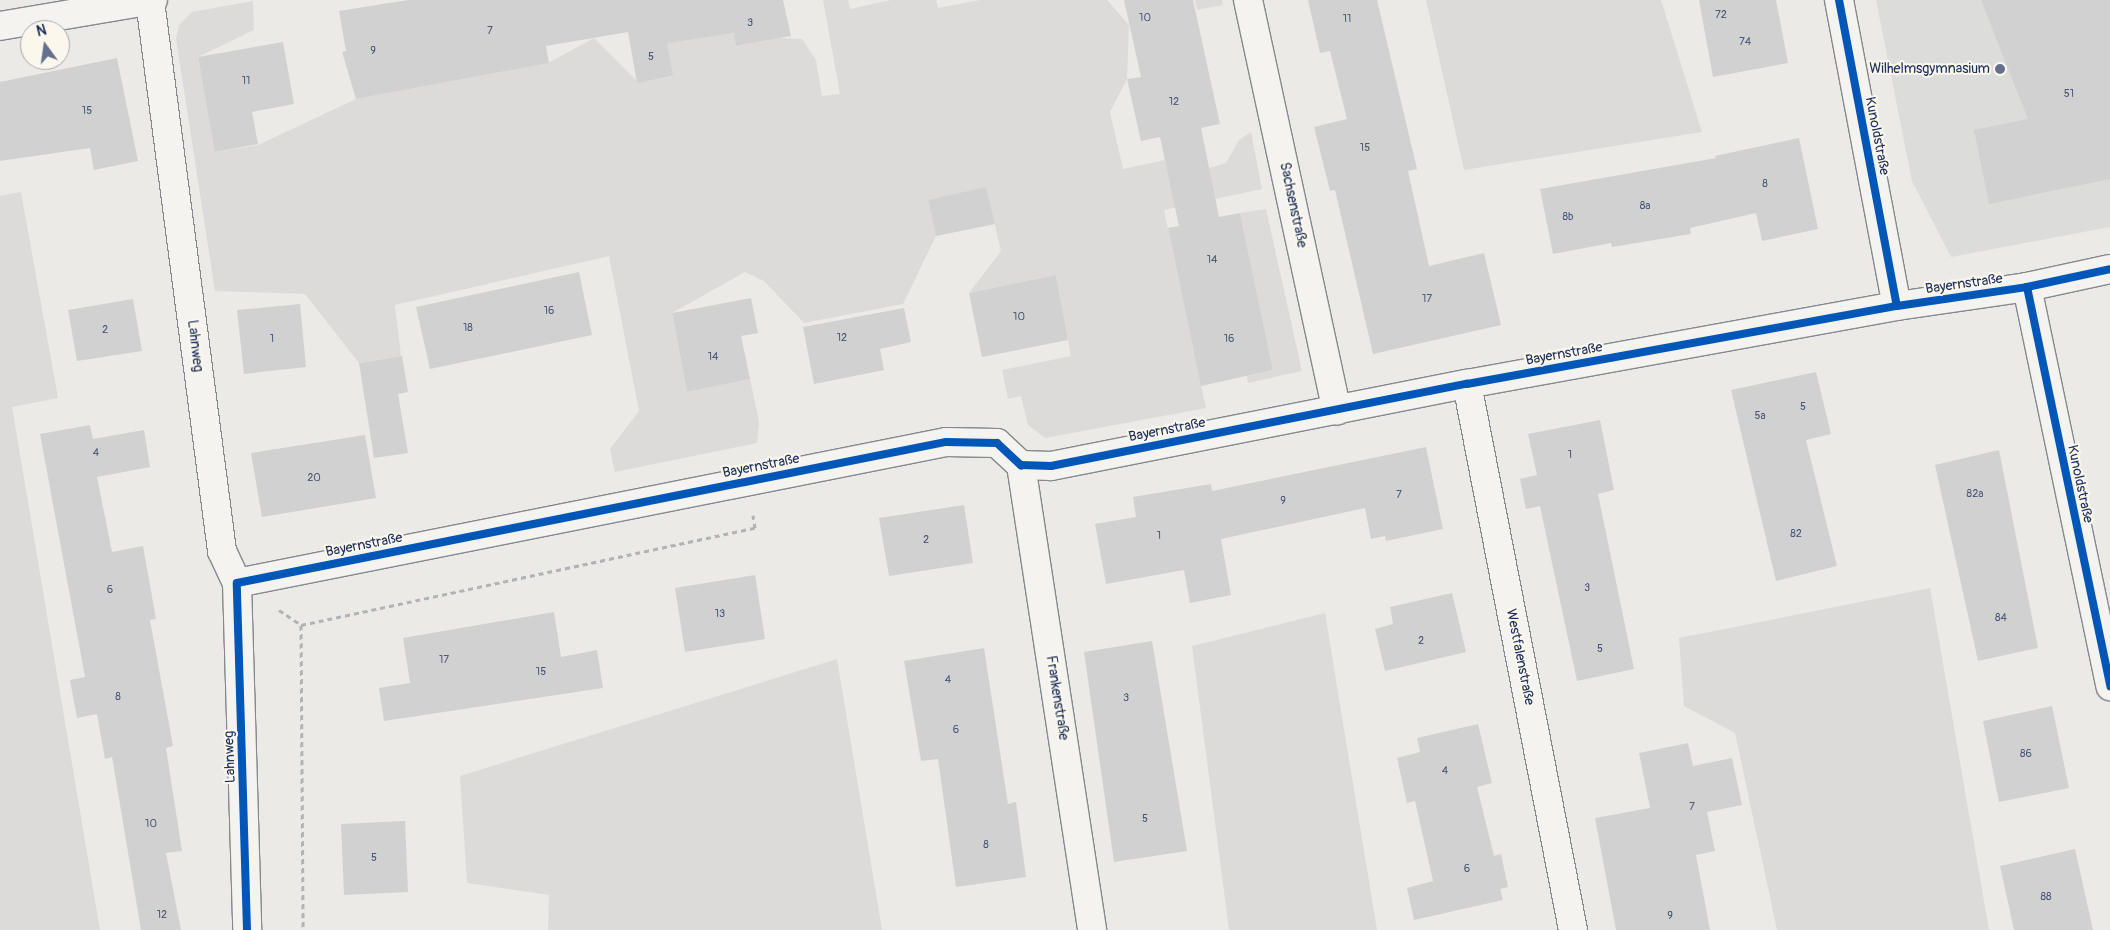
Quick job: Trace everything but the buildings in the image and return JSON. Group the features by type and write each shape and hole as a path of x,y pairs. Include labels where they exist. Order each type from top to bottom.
{"street":[{"path":"0,26 151,0"},
{"name":"Lahnweg","path":"151,0 222,551 237,583 247,930"},
{"name":"Sachsenstraße","path":"1248,0 1337,410"},
{"name":"Kunoldstraße","path":"1839,0 1897,306"},
{"name":"Bayernstraße","path":"237,583 946,442 997,443 1022,466 1051,466 1467,384 1897,306 2027,287 2110,269"},
{"name":"Kunoldstraße","path":"2027,287 2110,686"},
{"name":"Westfalenstraße","path":"1467,384 1573,930"},
{"name":"Frankenstraße","path":"1022,466 1092,930"}],"path":[{"path":"237,583 301,625 755,528 753,515 762,514"},
{"path":"301,625 303,930"}],"shaded area":[{"path":"823,0 848,0 850,9 891,0 936,0 938,8 980,0 1107,0 1129,25 1127,79 1110,112 1123,169 1165,160 1169,177 1209,168 1226,163 1239,140 1251,132 1262,189 1164,210 1206,408 1045,438 1028,425 1021,396 1008,399 1002,370 1071,356 1056,275 969,293 1001,251 986,188 928,200 936,236 903,304 804,323 764,281 745,272 672,313 687,392 750,379 759,421 757,443 615,472 610,449 639,411 609,256 395,305 401,356 359,363 305,294 215,291 176,39 179,25 192,12 253,1 254,30 198,57 216,152 258,145 356,99 548,63 594,38 638,82 672,77 663,24 720,35 734,33 737,46 780,38 802,39 816,60 822,96 840,94"},
{"path":"1195,0 1222,0 1223,5 1197,10"},
{"path":"1426,0 1661,0 1702,132 1464,170"},
{"name":"Wilhelmsgymnasium","path":"1876,0 2110,0 2110,227 1951,257 1912,181"},
{"path":"21,192 58,398 12,407 100,930 0,930 0,196"},
{"path":"1266,209 1302,371 1248,383 1247,376 1273,370 1240,213"},
{"path":"1930,588 1989,930 1777,930 1735,733 1684,706 1679,638"},
{"path":"1325,613 1377,930 1229,930 1192,646"},
{"path":"837,659 882,930 548,930 549,895 467,883 460,776"}],"cycle path":[{"path":"1839,0 1897,306"},
{"path":"247,930 237,583 946,442 997,443 1021,465 1051,466 1467,384 1897,306 2027,287 2110,269"},
{"path":"2027,287 2110,686"}],"place":[{"name":"Wilhelmsgymnasium","path":"2000,69"}]}
